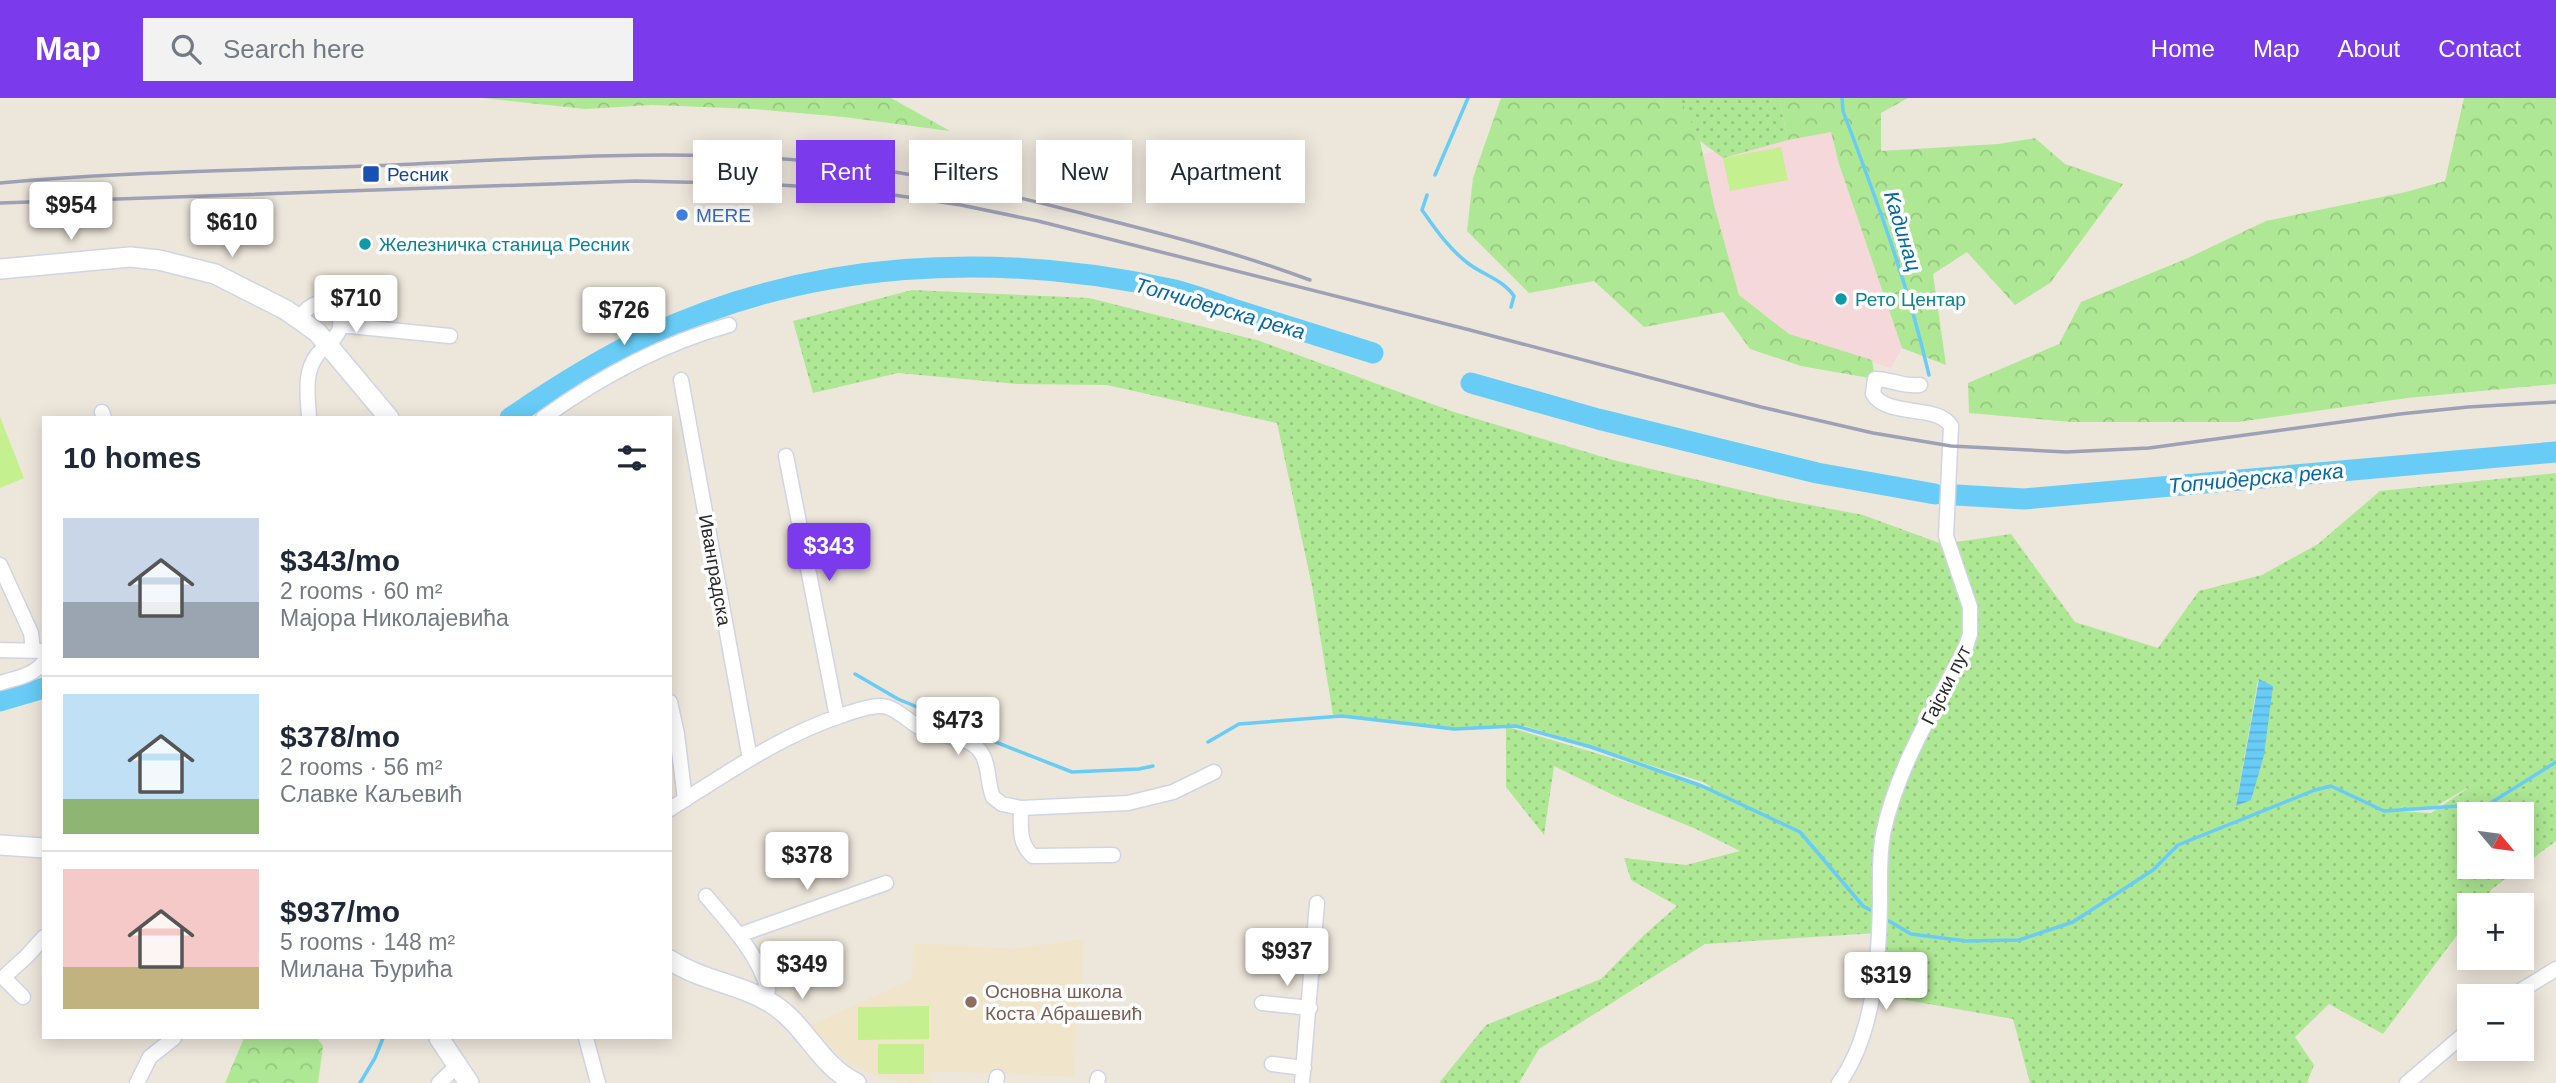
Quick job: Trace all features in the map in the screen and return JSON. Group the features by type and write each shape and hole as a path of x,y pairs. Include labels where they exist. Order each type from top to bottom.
{"street":[{"path":"0,269 119,257 159,260 215,274 299,318 329,343 387,416"},
{"path":"299,318 310,307 322,304 335,311 340,326"},
{"path":"340,326 450,336"},
{"path":"309,416 310,369 340,326"},
{"path":"546,416 648,354 700,333 729,326"},
{"name":"Гајски пут","path":"1839,1083 1856,1051 1867,1020 1872,994 1879,933 1880,856 1890,807 1919,737 1965,650 1970,634 1969,607 1946,536 1951,426 1945,418 1892,407 1878,401 1873,394 1875,379 1909,386 1920,385"},
{"name":"Иванградска","path":"681,380 750,759"},
{"path":"786,456 837,717"},
{"path":"0,565 39,650 0,650"},
{"path":"0,683 22,677 42,664"},
{"path":"672,808 750,759 802,731 837,717 881,706 892,709 926,731 951,735 976,747 984,758 993,797 1002,804 1021,808 1144,801 1173,792 1214,772"},
{"path":"672,711 685,800"},
{"path":"1021,808 1022,841 1033,856 1113,855"},
{"path":"0,845 42,848"},
{"path":"739,934 886,883"},
{"path":"706,896 739,934 767,983 765,999"},
{"path":"1272,1065 1303,1076 1317,903"},
{"path":"23,997 6,980 6,975 42,939"},
{"path":"672,961 690,972 765,999 790,1017 829,1065 852,1082"},
{"path":"2532,984 2556,969"},
{"path":"1262,1003 1310,1007"},
{"path":"137,1083 150,1058 173,1039"},
{"path":"440,1039 469,1083"},
{"path":"586,1039 598,1083"},
{"path":"2407,1083 2457,1040"},
{"path":"439,1083 457,1066"}],"shaded area":[{"path":"1831,132 1839,164 1902,348 1891,368 1789,334 1739,295 1714,205 1702,154"},
{"name":"Основна школа Коста Абрашевић","path":"1084,939 1074,1077 932,1071 931,1083 881,1078 842,1058 811,1025 912,979 914,943 1012,949"}],"green space":[{"path":"483,98 891,98 950,131 754,109 652,105 585,109"},
{"path":"1501,98 1680,98 1700,141 1714,205 1739,295 1789,334 1872,360 1875,379 1801,366 1750,349 1723,312 1644,327 1594,281 1529,293 1467,231 1473,178"},
{"path":"1677,98 1779,98 1788,140 1723,158 1700,141"},
{"path":"1779,98 1908,98 1881,113 1881,151 1998,144 2035,138 2065,164 2123,184 2050,283 2015,305 1967,252 1933,274 1946,365 1902,348 1839,164 1831,132 1788,140"},
{"path":"2464,98 2556,98 2556,384 2407,398 2238,422 2071,422 1969,413 1968,383 2059,344 2081,302 2188,258 2266,221 2406,192 2445,181"},
{"path":"1781,147 1788,180 1730,191 1723,158"},
{"path":"912,290 1089,298 1260,341 1454,412 1613,460 1779,499 1863,515 1942,544 2011,534 2075,622 2158,648 2199,591 2262,575 2318,544 2380,491 2556,473 2556,841 2534,858 2534,802 2457,802 2457,879 2505,879 2489,893 2457,893 2457,935 2383,1034 2329,1004 2295,1037 2314,1065 2307,1083 2030,1083 2013,1019 1872,994 1878,933 1705,944 1539,1049 1519,1083 1439,1083 1486,1025 1601,979 1677,906 1631,880 1624,858 1686,865 1740,851 1554,766 1544,835 1506,787 1506,727 1454,729 1333,715 1312,586 1277,423 1107,385 1017,384 898,373 813,393 793,321","holes":["2258,680 2273,686 2236,805","1525,726 1703,782 1713,788 1508,727","2474,784 2431,813 2397,811 2433,808"]},
{"path":"0,417 24,478 0,488"},
{"path":"929,1006 929,1039 858,1040 858,1007"},
{"path":"244,1039 318,1039 323,1046 318,1083 225,1083"},
{"path":"878,1044 924,1044 924,1074 878,1074"}],"water":[{"path":"2259,679 2273,686 2264,755 2251,800 2236,806"}],"waterway":[{"path":"1435,175 1468,98"},
{"name":"Кадинац","path":"1842,98 1843,111 1901,274 1929,375"},
{"path":"1427,195 1422,210 1438,232 1462,258 1510,290 1514,296 1511,307"},
{"name":"Топчидерска река","path":"513,416 611,355 709,311 773,291 838,278 904,270 971,267 1104,277 1187,293 1373,353"},
{"name":"Топчидерска река","path":"1471,383 1598,419 1817,473 1935,494"},
{"name":"Топчидерска река","path":"1956,495 2024,499 2556,452"},
{"path":"855,674 898,699 970,732 1072,772 1153,766"},
{"name":"Топчидерска река","path":"0,701 42,689"},
{"path":"1208,742 1239,724 1342,716 1454,729 1516,726 1591,747 1702,786 1800,832 1863,906 1870,910"},
{"path":"1889,921 1911,934 1966,941 2019,940 2073,922 2153,870 2178,845 2315,790 2331,786 2384,811 2489,804 2556,762"},
{"path":"360,1083 383,1039"}],"railway":[{"path":"0,183 137,174 592,156 706,155 819,162 890,171 995,192 1206,246 1310,280"},
{"path":"0,203 636,181 763,184 860,190 961,205 1038,221 1761,407 1873,433 1951,446 2066,452 2149,448 2400,414 2556,402"}],"place":[{"name":"Ресник","path":"371,174"},
{"name":"MERE","path":"682,215"},
{"name":"Железничка станица Ресник","path":"365,244"},
{"name":"Рето Центар","path":"1841,299"},
{"name":"Основна школа Коста Абрашевић","path":"971,1002"}]}
